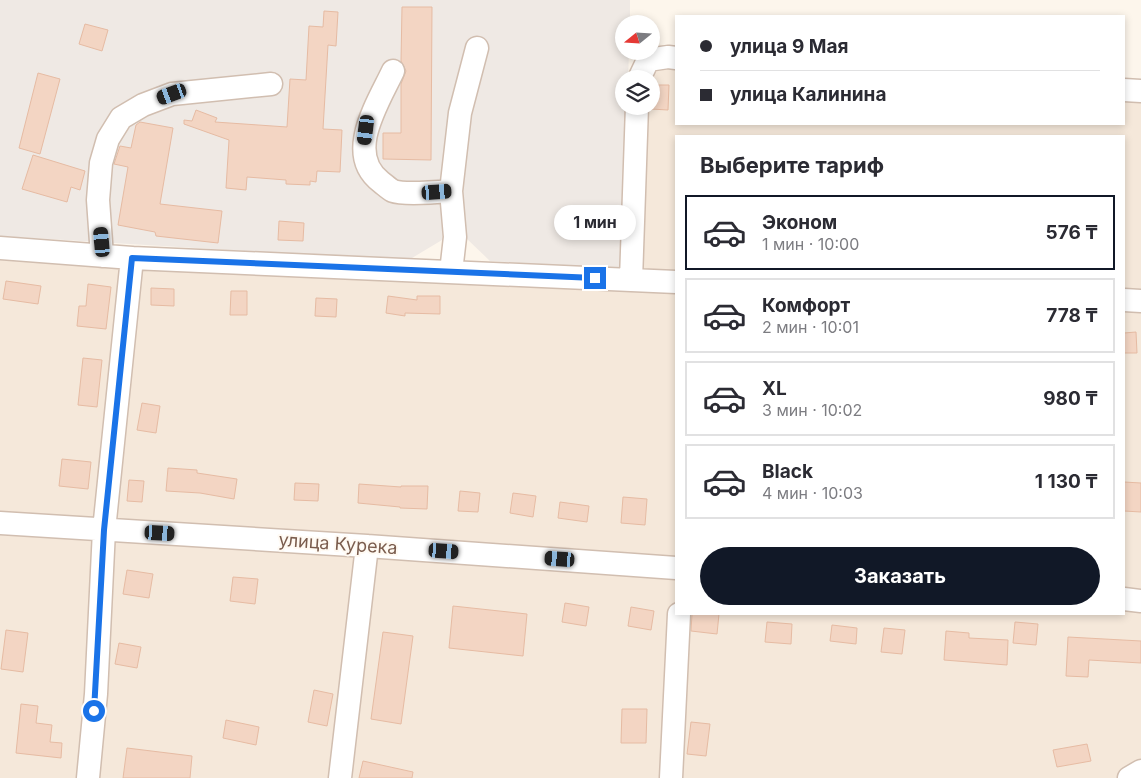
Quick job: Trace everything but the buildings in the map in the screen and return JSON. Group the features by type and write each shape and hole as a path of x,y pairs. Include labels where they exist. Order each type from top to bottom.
{"street":[{"path":"451,272 455,237 451,191 460,113 477,48"},
{"path":"643,70 648,60 675,58"},
{"path":"393,70 366,130 364,152 372,175 394,191 423,193 451,191"},
{"path":"102,256 98,200 101,163 108,139 121,118 143,105 172,94 271,84"},
{"path":"1125,90 1141,91"},
{"path":"631,280 637,115"},
{"path":"0,248 132,258 675,282"},
{"path":"88,778 96,694 104,530 132,258"},
{"path":"1125,300 1141,301"},
{"name":"улица Курека","path":"0,523 675,568"},
{"path":"340,778 367,546"},
{"path":"1125,600 1141,600"},
{"path":"671,778 678,615"},
{"path":"1129,778 1141,771"}],"shaded area":[{"path":"0,0 630,0 630,15 615,15 615,60 629,60 628,70 615,70 615,115 627,115 623,270 490,261 465,237 447,237 407,261 0,236"},
{"path":"660,45 675,46 675,125 1125,125 1125,89 1141,91 1141,778 0,778 0,243 638,289 642,115 660,115 660,70 651,70 651,60 660,60"}],"route":[{"path":"94,711 104,530 132,258 595,278"}]}
